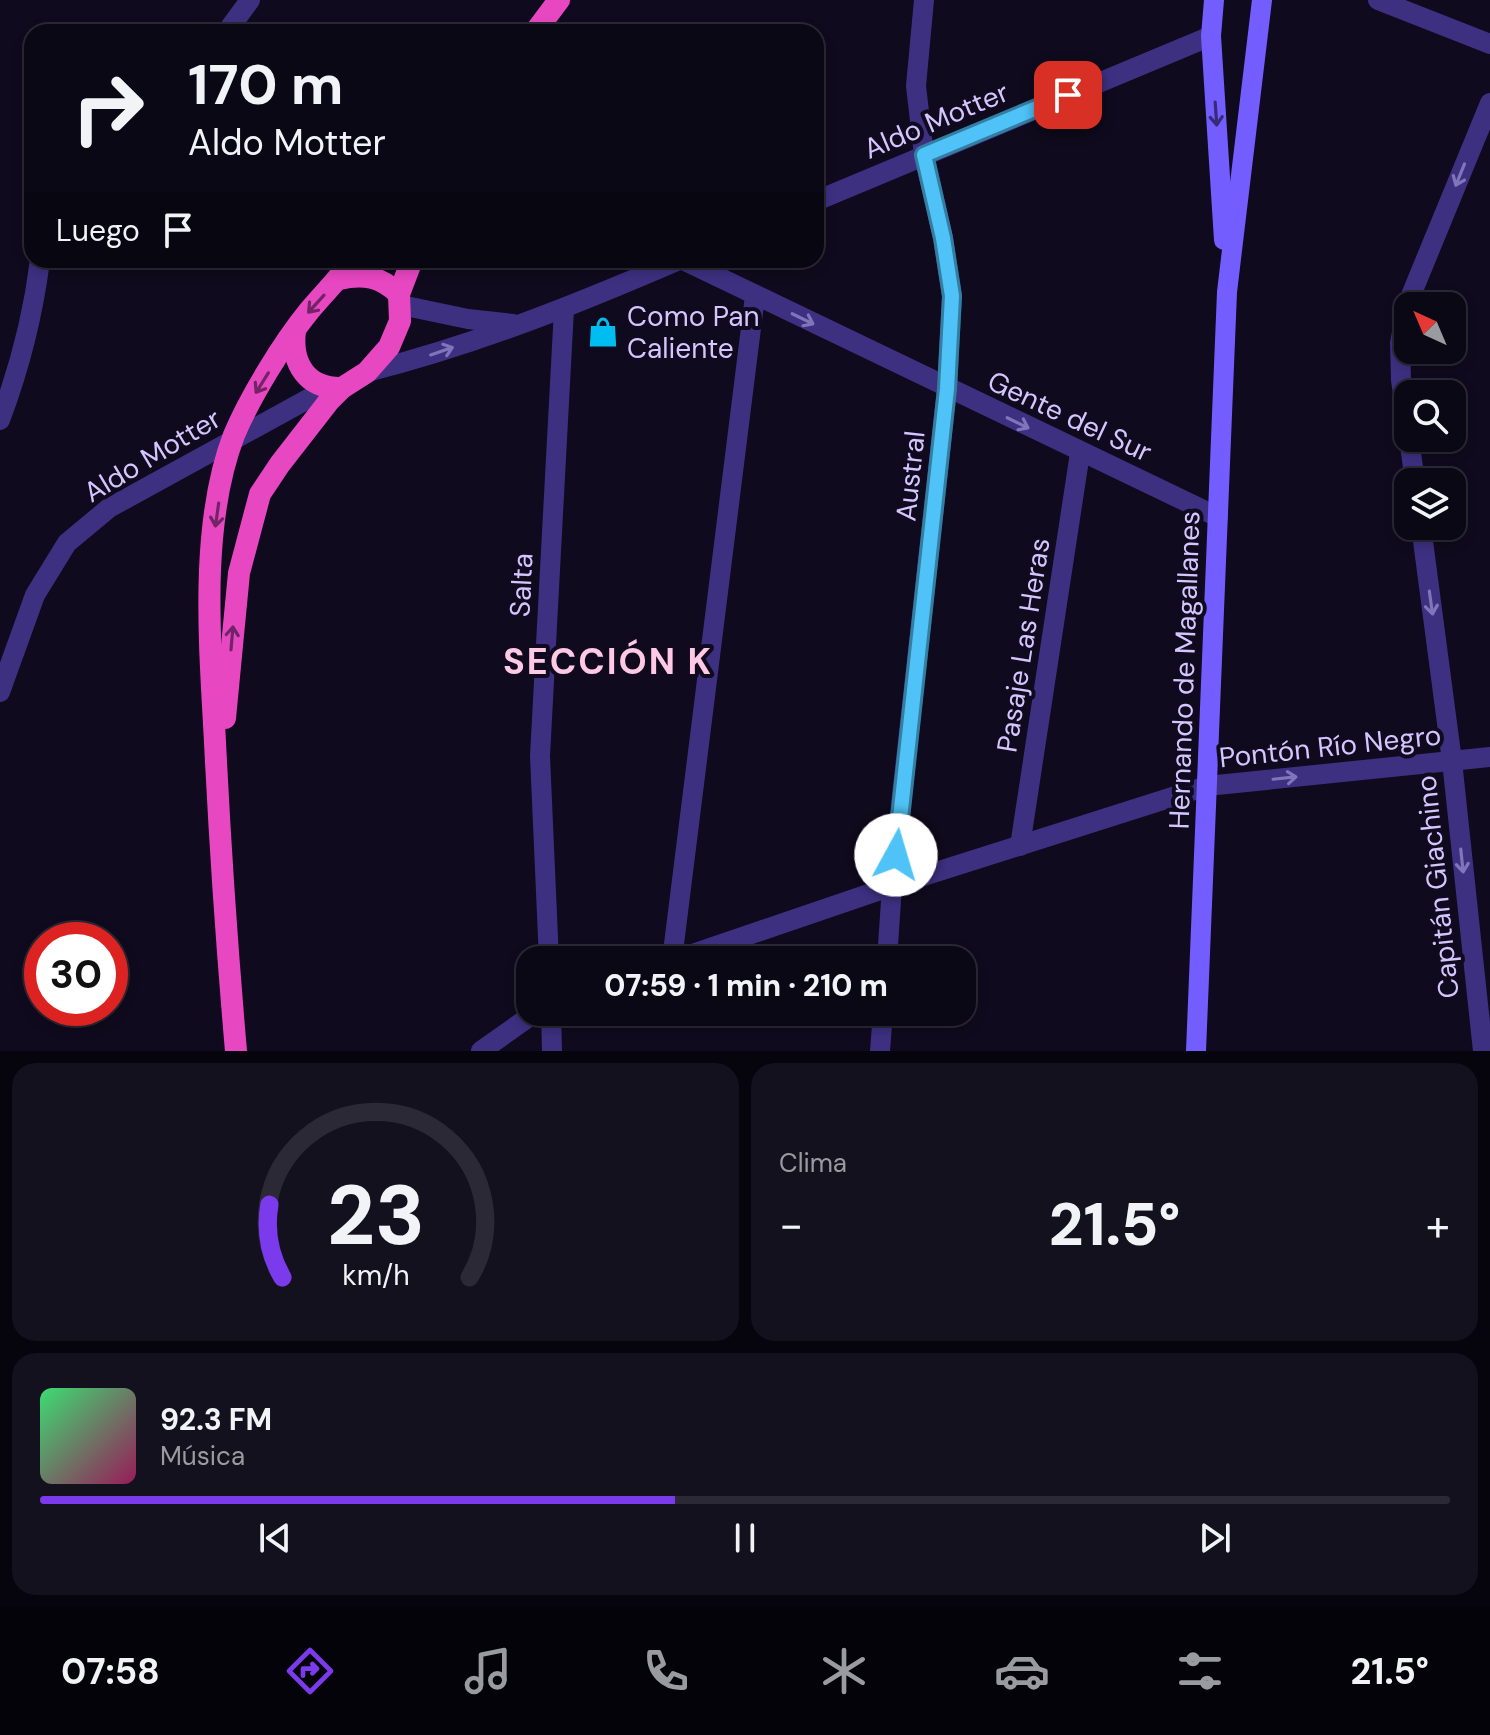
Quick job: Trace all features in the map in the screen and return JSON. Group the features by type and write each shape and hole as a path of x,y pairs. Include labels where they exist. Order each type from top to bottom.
{"highway":[{"path":"541,24 559,0"},
{"path":"218,799 239,573 260,494 335,388 367,372 396,335 400,300 410,268"},
{"path":"236,1051 222,899 210,652 210,575 222,475 233,439 258,390 295,331 346,269 356,275 387,283 400,300"},
{"path":"295,331 296,360 304,372 314,382 335,388"}],"main road":[{"name":"Hernando de Magallanes","path":"1214,0 1211,36 1227,292"},
{"name":"Hernando de Magallanes","path":"1196,1051 1227,292 1262,0"}],"street":[{"path":"232,24 250,0"},
{"name":"Austral","path":"888,946 947,389 952,296 943,238 924,155 916,86 924,0"},
{"path":"1378,0 1490,44"},
{"name":"Aldo Motter","path":"824,198 1211,36"},
{"path":"1401,380 1400,343 1407,305 1490,103"},
{"path":"0,420 18,373 28,334 39,268"},
{"path":"367,372 423,358 521,325 662,268"},
{"name":"Gente del Sur","path":"697,268 1218,517"},
{"path":"675,946 755,296"},
{"path":"400,300 468,319 521,325"},
{"name":"Salta","path":"548,946 540,756 564,309"},
{"name":"Aldo Motter","path":"0,692 35,595 67,543 109,508 233,439 335,388"},
{"name":"Pasaje Las Heras","path":"1020,846 1080,453"},
{"name":"Capitán Giachino","path":"1423,540 1452,761 1483,1051"},
{"name":"Pontón Río Negro","path":"714,946 1207,786 1490,757"},
{"path":"481,1051 516,1026"},
{"path":"551,1026 552,1051"},
{"path":"880,1051 882,1026"}],"place":[{"name":"Como Pan Caliente","path":"603,332"}],"district":[{"name":"SECCIÓN K","path":"608,661"}],"route":[{"path":"896,855 947,389 952,296 943,238 924,155 1068,95"}]}
